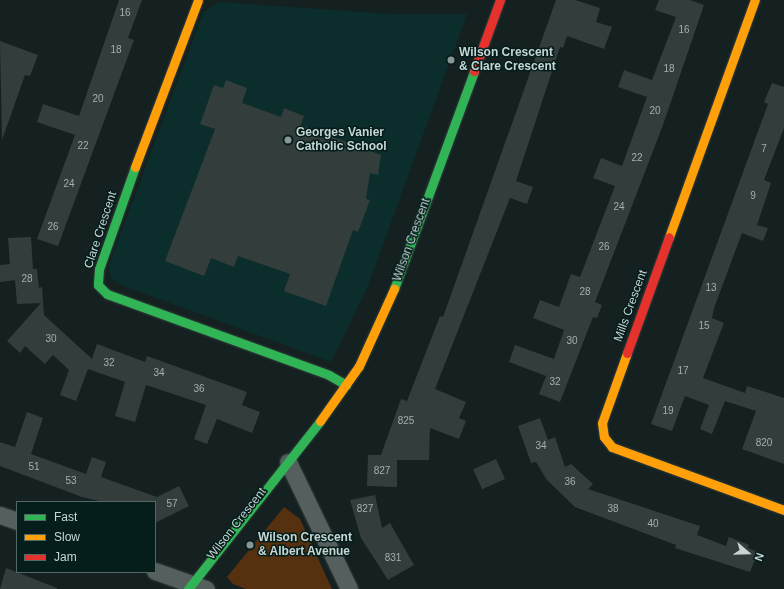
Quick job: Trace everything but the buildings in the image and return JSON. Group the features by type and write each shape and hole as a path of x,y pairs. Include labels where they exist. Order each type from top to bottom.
{"street":[{"name":"Clare Crescent","path":"198,0 192,11 99,269 98,284 107,294 329,375 346,385"},
{"name":"Wilson Crescent","path":"195,587 346,385 362,359 395,286 500,0"},
{"name":"Mills Crescent","path":"755,0 602,423 604,437 612,447 784,510"},
{"path":"288,462 349,589"},
{"path":"0,515 16,521"},
{"path":"156,571 195,587"}],"shaded area":[{"name":"Georges Vanier Catholic School","path":"218,2 392,14 467,14 368,286 331,362 121,285 110,277 109,265 203,13"},
{"path":"284,507 300,519 332,589 246,589 233,584 227,577"}],"traffic: fast":[{"path":"394,289 474,71"},
{"path":"135,167 99,269 98,285 107,294 329,375 346,385"},
{"path":"188,589 320,421"}],"traffic: slow":[{"path":"135,167 198,0"},
{"path":"669,237 755,0"},
{"path":"320,421 359,366 394,289"},
{"path":"627,353 602,423 604,437 612,447 784,510"}],"traffic: jam":[{"path":"474,71 500,0"},
{"path":"627,353 669,237"}],"place":[{"name":"Wilson Crescent & Clare Crescent","path":"451,60"},
{"name":"Georges Vanier Catholic School","path":"288,140"},
{"name":"Wilson Crescent & Albert Avenue","path":"250,545"}]}
